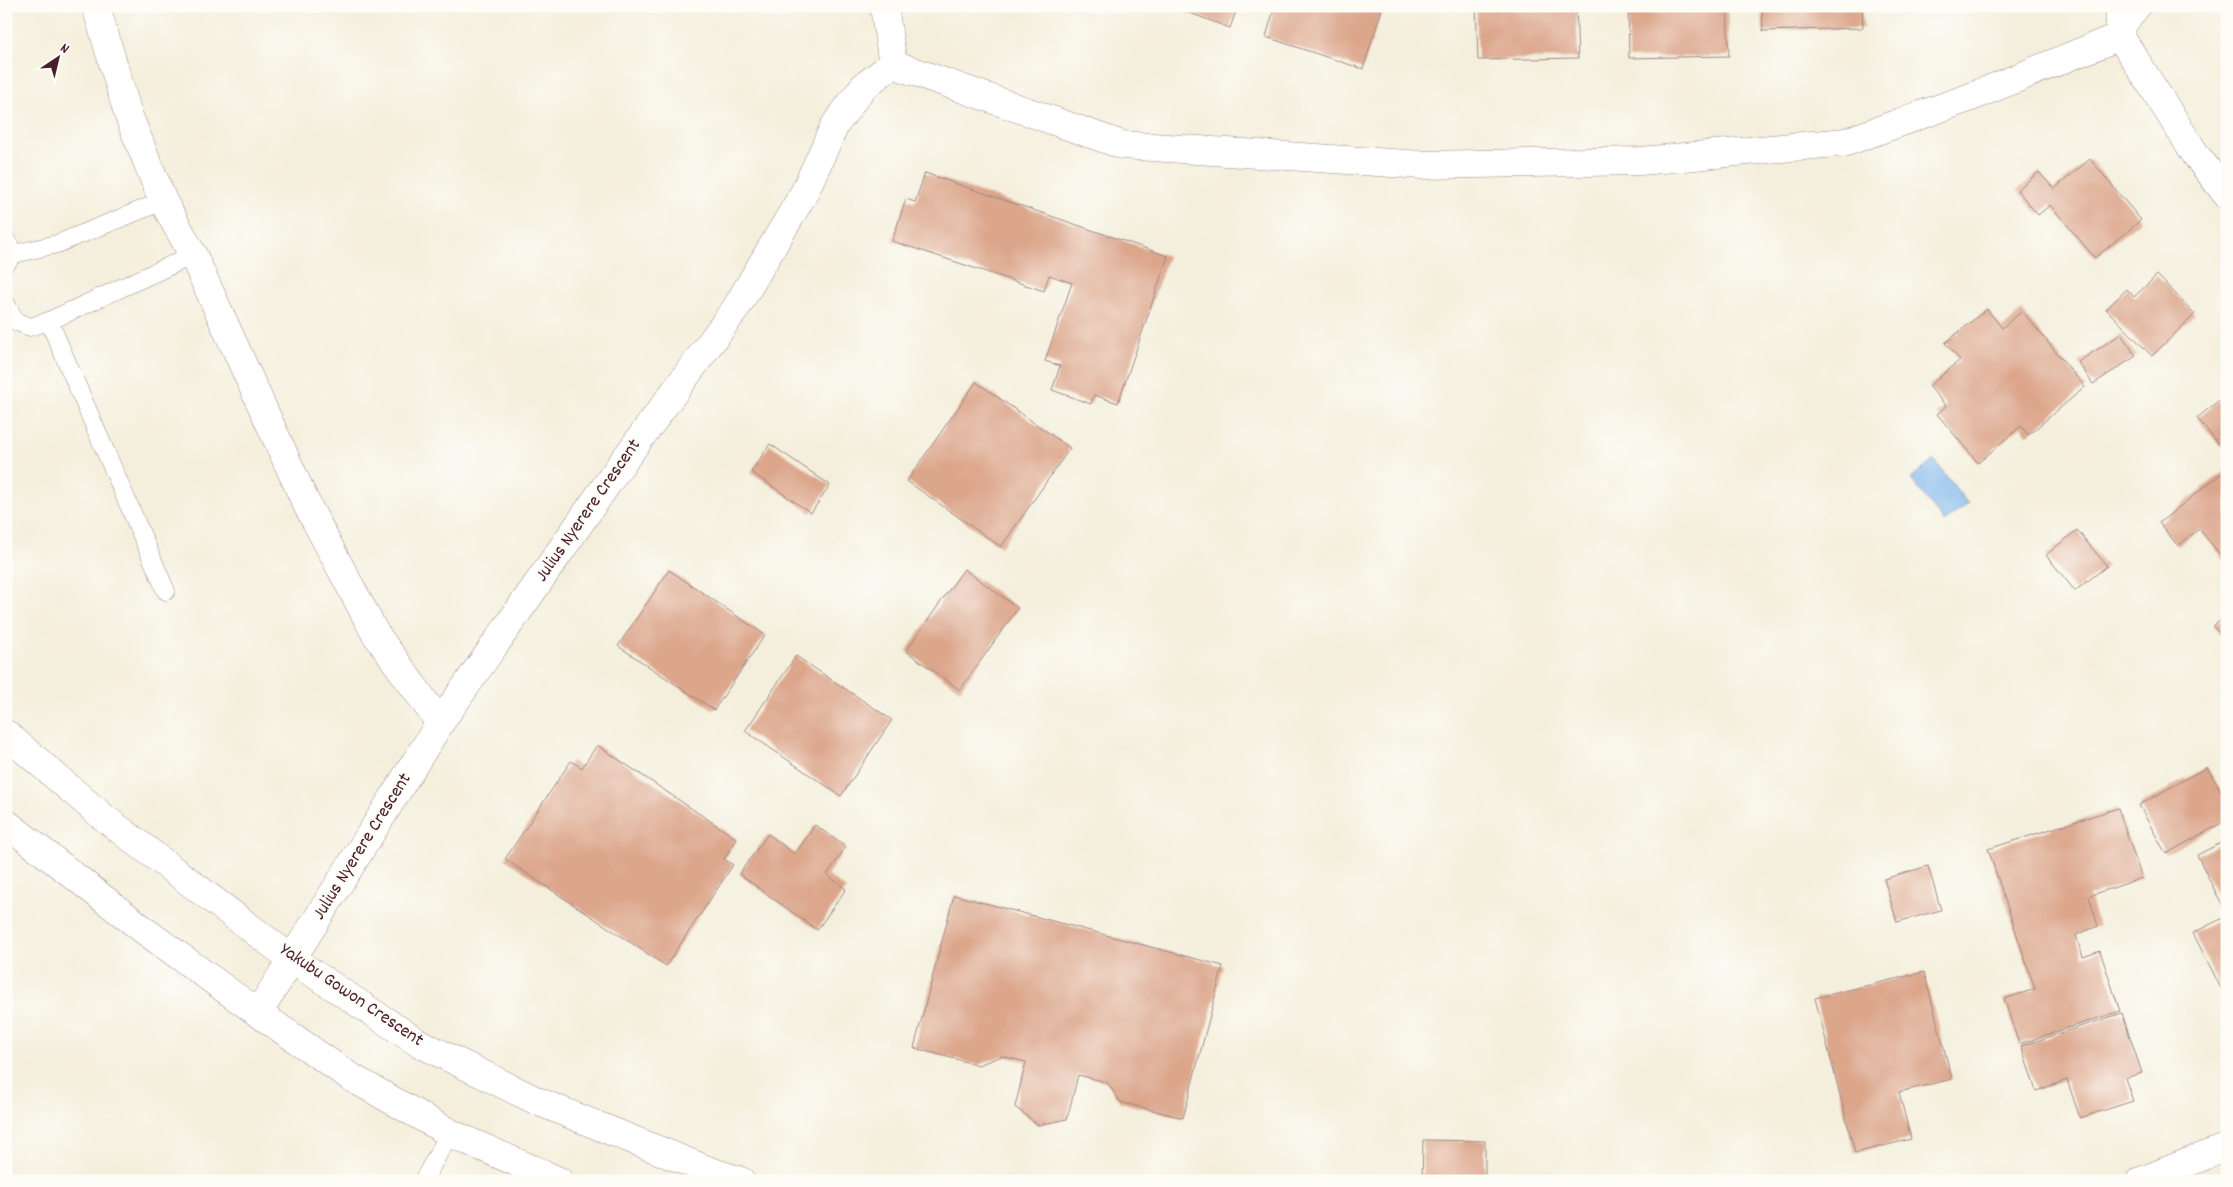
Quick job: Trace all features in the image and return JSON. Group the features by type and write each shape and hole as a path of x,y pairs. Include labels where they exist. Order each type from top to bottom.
{"street":[{"path":"96,6 128,114 163,201 193,255 319,527 374,633 440,723"},
{"path":"884,6 893,64 1122,145 1422,165 1631,161 1846,142 1971,97 2120,36"},
{"path":"2120,6 2120,36 2196,156 2227,195"},
{"name":"Julius Nyerere Crescent","path":"258,1013 440,723 619,467 736,308 804,193 835,125 863,87 893,64"},
{"name":"Yakubu Gowon Crescent","path":"6,734 103,817 293,960 426,1047 537,1101 710,1171 742,1181"},
{"path":"6,823 145,931 349,1076 450,1133 559,1181"},
{"path":"2141,1181 2227,1147"}],"lane":[{"path":"2120,36 2144,6"},
{"path":"9,252 57,244 163,201"},
{"path":"6,304 15,322 22,326 30,327 49,321 193,255"},
{"path":"49,321 166,591"},
{"path":"424,1181 450,1133"}],"water":[{"path":"1934,460 1968,504 1944,522 1911,479"}],"building":[{"path":"1171,6 1238,6 1230,28"},
{"path":"1275,6 1383,6 1363,69 1266,37"},
{"path":"1476,6 1576,6 1578,58 1478,60"},
{"path":"1628,6 1727,6 1729,56 1629,58"},
{"path":"1762,6 1862,6 1863,28 1763,31"},
{"path":"2090,159 2141,220 2095,258 2050,205 2038,215 2017,190 2039,172 2054,189"},
{"path":"925,173 1168,256 1118,403 1094,395 1091,404 1052,390 1060,366 1045,361 1072,283 1049,275 1044,291 892,241 906,199 915,202"},
{"path":"2157,275 2195,314 2152,356 2106,309 2127,289 2134,297"},
{"path":"1987,309 2002,328 2022,311 2085,387 2028,435 2021,426 1978,463 1937,414 1946,406 1929,386 1960,360 1945,343"},
{"path":"2121,334 2136,356 2093,384 2078,362"},
{"path":"976,382 1070,448 1001,547 907,481"},
{"path":"2227,394 2227,441 2220,446 2197,418"},
{"path":"770,444 830,485 811,513 751,472"},
{"path":"2227,469 2227,563 2199,529 2178,546 2159,523"},
{"path":"2077,530 2107,566 2075,591 2046,555"},
{"path":"964,569 1018,608 960,690 906,651"},
{"path":"669,570 765,635 714,710 618,646"},
{"path":"2227,615 2227,643 2213,626"},
{"path":"796,656 892,720 841,796 745,731"},
{"path":"597,745 737,839 724,859 733,865 666,966 505,859 571,761 582,768"},
{"path":"2207,767 2227,801 2227,820 2166,854 2139,805"},
{"path":"2118,808 2142,878 2089,896 2098,926 2076,935 2083,957 2100,951 2120,1011 2019,1044 2004,999 2035,989 1988,849"},
{"path":"815,825 846,847 827,875 846,889 817,930 739,874 768,834 795,854"},
{"path":"2227,840 2227,915 2197,855"},
{"path":"1928,866 1941,910 1897,922 1884,879"},
{"path":"954,895 1223,966 1183,1118 1120,1102 1107,1082 1078,1075 1067,1119 1038,1125 1015,1107 1026,1062 1002,1056 978,1065 914,1048"},
{"path":"2227,916 2227,1000 2193,933"},
{"path":"1924,972 1952,1079 1899,1092 1911,1139 1855,1153 1815,998"},
{"path":"2122,1013 2142,1073 2125,1078 2133,1101 2080,1118 2067,1080 2036,1091 2021,1046"},
{"path":"1423,1140 1485,1141 1485,1181 1422,1181"}]}
